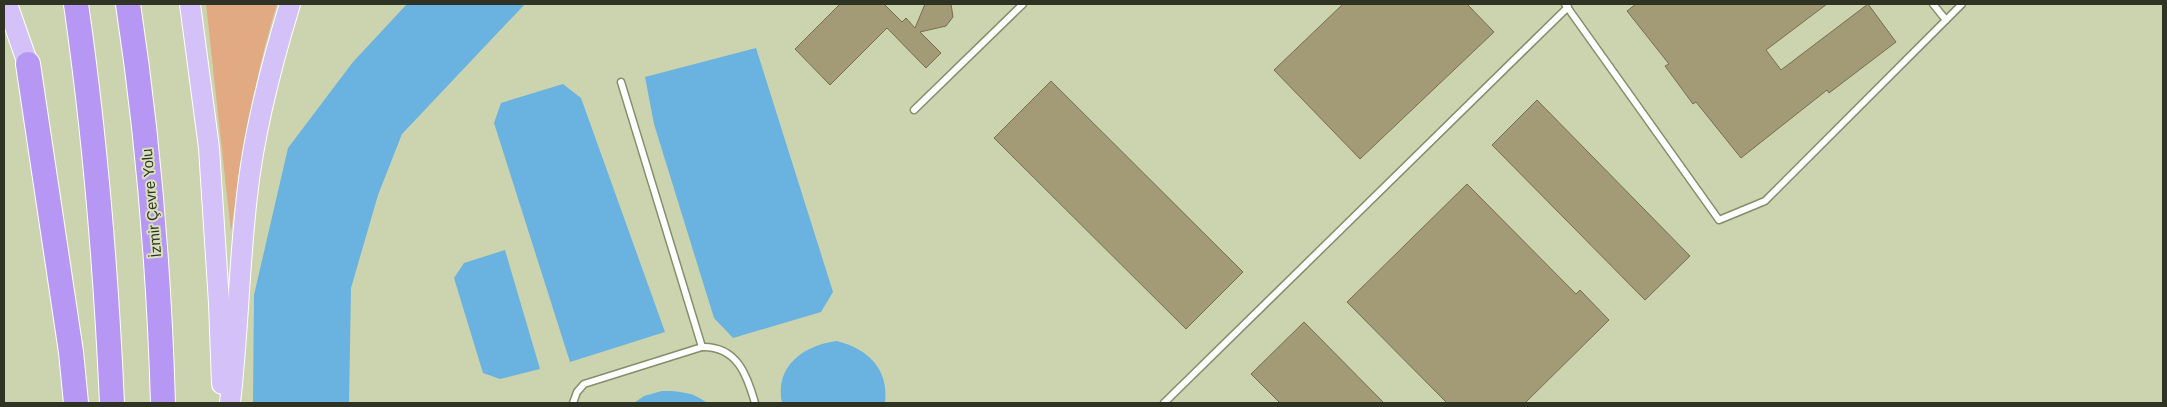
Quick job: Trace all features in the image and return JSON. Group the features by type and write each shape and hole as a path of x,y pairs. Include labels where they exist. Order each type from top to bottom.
{"highway":[{"path":"76,4 91,112 109,335 112,403"},
{"name":"İzmir Çevre Yolu","path":"128,4 142,96 160,329 163,403"},
{"path":"28,64 63,293 76,403"}],"main road":[{"path":"7,4 28,64"},
{"path":"17,4 28,64"},
{"path":"190,4 209,148 219,303 222,403"},
{"path":"230,403 247,195 260,118 290,4"}],"lane":[{"path":"914,110 1023,4"},
{"path":"1933,4 1946,20"},
{"path":"1164,403 1567,6 1719,220 1765,201 1962,4"},
{"path":"621,82 702,347"},
{"path":"573,403 577,392 584,384 702,347 713,346 738,362 747,376 755,403"}],"shaded area":[{"path":"206,4 277,4 262,60 250,117 231,232"}],"water":[{"path":"407,4 525,4 402,134 378,195 351,288 349,403 253,403 254,295 288,148 353,62"},
{"path":"756,48 833,292 821,312 733,338 714,318 654,124 645,77"},
{"path":"563,84 581,98 665,332 570,362 494,123 501,103"},
{"path":"505,250 540,369 500,379 483,373 454,278 464,263"},
{"path":"837,341 858,349 874,362 884,380 885,403 782,403 781,390 783,378 787,368 794,360 813,347"},
{"path":"662,391 686,393 696,396 707,403 634,403 644,396"}],"building":[{"path":"840,4 884,4 902,22 906,18 915,28 925,4 951,4 953,17 946,26 920,32 941,53 926,68 887,28 830,85 795,49"},
{"path":"1343,4 1467,4 1494,32 1360,159 1274,70"},
{"path":"1636,4 1827,4 1766,50 1781,70 1868,4 1896,42 1829,93 1827,90 1741,158 1696,102 1693,104 1665,66 1669,64 1627,11"},
{"path":"1051,81 1243,272 1186,329 994,138"},
{"path":"1537,100 1690,256 1645,300 1492,145"},
{"path":"1467,184 1576,294 1580,290 1609,320 1525,403 1447,403 1347,302"},
{"path":"1304,322 1384,403 1280,403 1251,374"}]}
